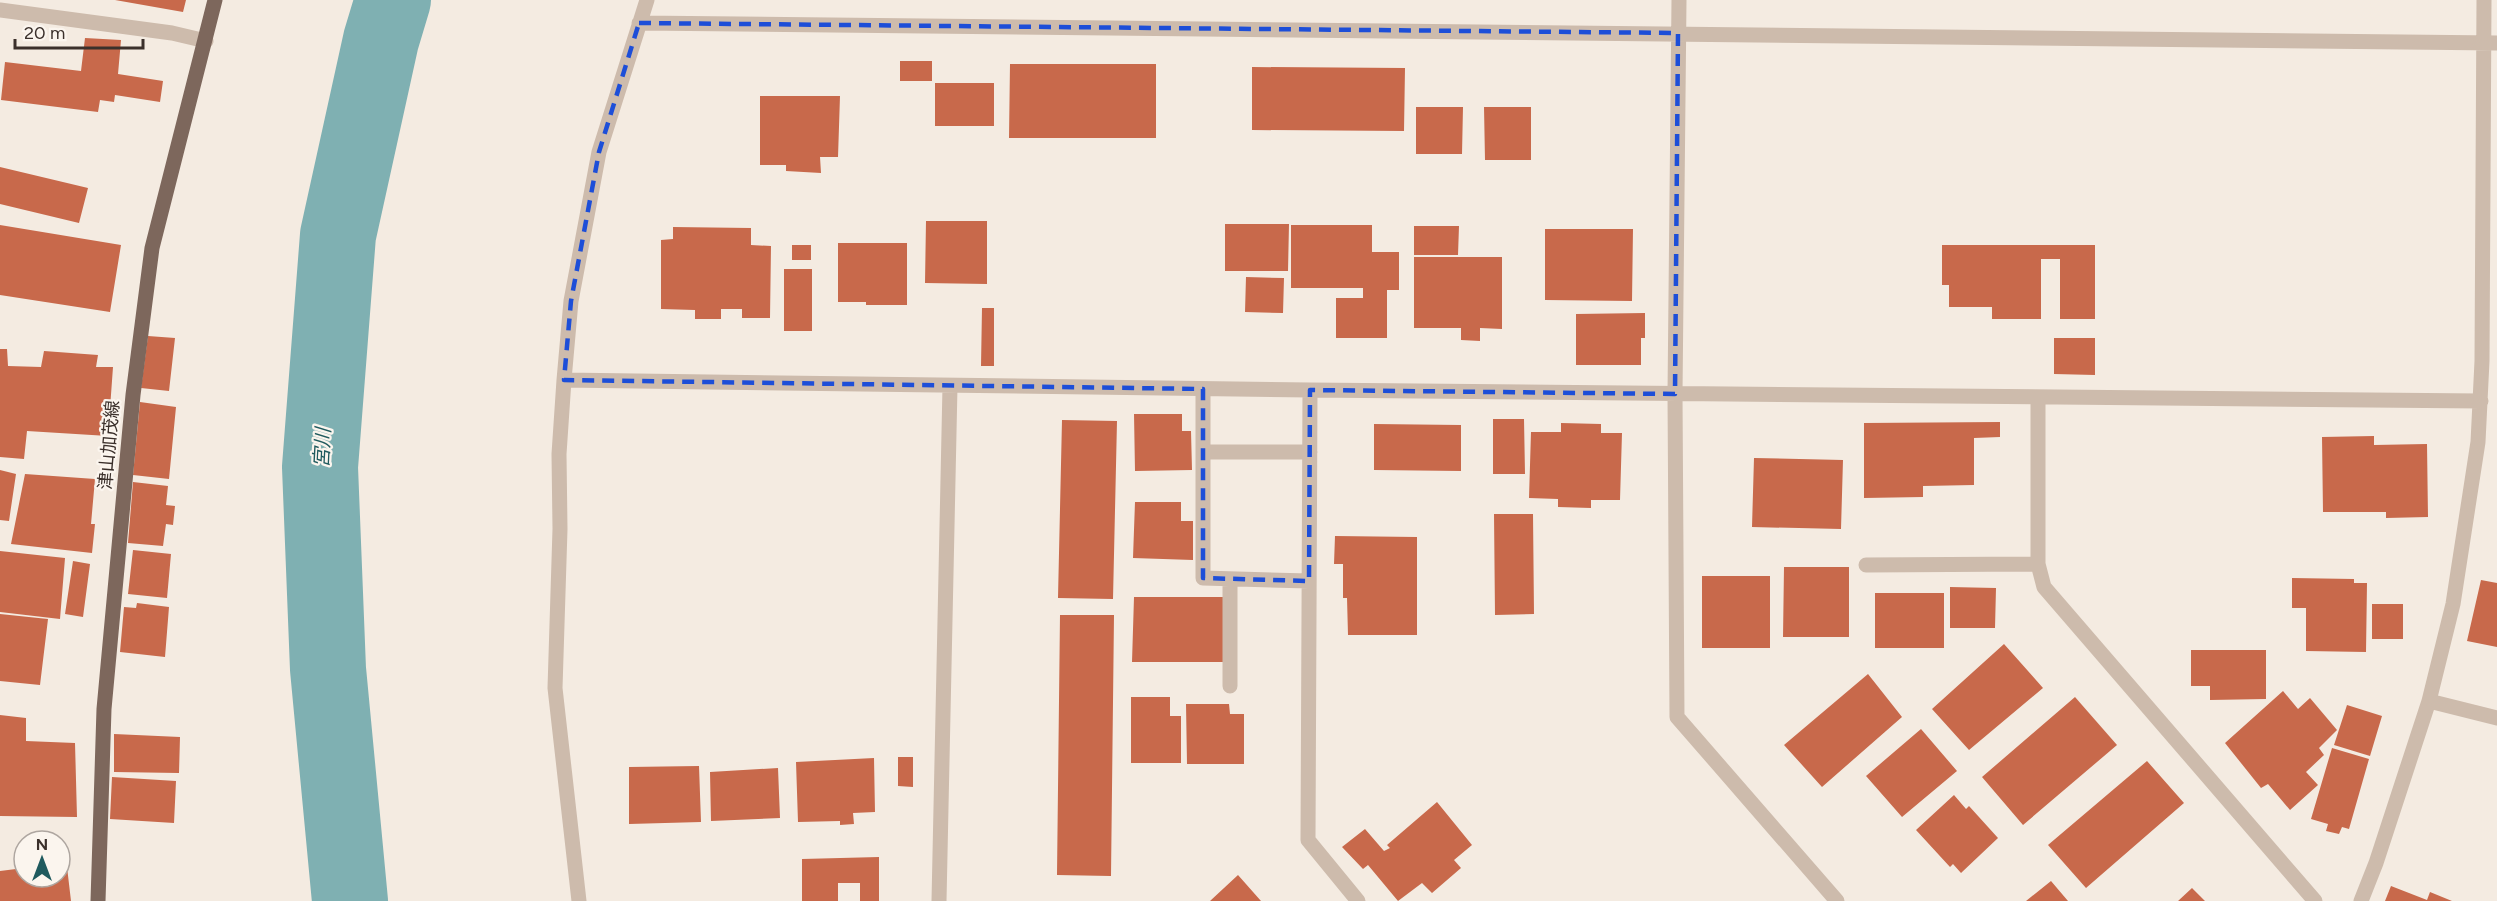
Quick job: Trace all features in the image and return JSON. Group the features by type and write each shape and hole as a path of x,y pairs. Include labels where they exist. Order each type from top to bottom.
{"main road":[{"name":"津山加茂線","path":"98,901 104,709 135,384 152,248 215,0"}],"street":[{"path":"579,901 555,688 560,529 559,454 564,380 571,301 599,152 647,0"},
{"path":"1679,0 1675,394 1677,717 1838,901"},
{"path":"2361,901 2376,863 2429,701 2454,604 2478,442 2490,43 2484,0"},
{"path":"0,10 172,33 206,41"},
{"path":"639,23 2490,43"},
{"path":"564,380 1203,389 2481,401"},
{"path":"939,901 950,386"},
{"path":"1203,389 1203,578 1309,581"},
{"path":"1310,390 1308,840 1358,901"},
{"path":"2038,398 2038,564 2044,587 2315,901"},
{"path":"1203,452 1310,452"},
{"path":"1866,565 2038,564"},
{"path":"1230,579 1230,686"},
{"path":"2429,701 2497,718"}],"highlighted area":[{"path":"639,23 1678,33 1675,394 1310,390 1309,581 1203,578 1203,389 564,380 571,301 599,152"}],"building":[{"path":"115,0 186,0 183,12"},
{"path":"85,38 121,40 118,74 163,81 160,102 115,95 114,102 100,100 98,112 1,100 5,62 81,71"},
{"path":"900,61 932,61 932,81 900,81"},
{"path":"1010,64 1156,64 1156,138 1009,138"},
{"path":"1252,67 1405,68 1404,131 1252,130"},
{"path":"935,83 994,83 994,126 935,126"},
{"path":"760,96 840,96 838,157 820,157 821,173 786,171 786,165 760,165"},
{"path":"1416,107 1463,107 1462,154 1416,154"},
{"path":"1484,107 1531,107 1531,160 1485,160"},
{"path":"0,167 88,188 79,223 0,204"},
{"path":"926,221 987,221 987,284 925,283"},
{"path":"1225,224 1289,224 1288,271 1225,271"},
{"path":"0,225 121,245 110,312 0,295"},
{"path":"1291,225 1372,225 1372,252 1399,252 1399,290 1387,290 1387,338 1336,338 1336,298 1363,298 1363,288 1291,288"},
{"path":"1414,226 1459,226 1458,255 1414,255"},
{"path":"673,227 751,228 751,245 771,246 770,318 742,318 742,309 721,309 721,319 695,319 695,310 661,309 661,240 673,239"},
{"path":"1545,229 1633,229 1632,301 1545,300"},
{"path":"838,243 907,243 907,305 838,302"},
{"path":"792,245 811,245 811,260 792,260"},
{"path":"1942,245 2095,245 2095,319 2060,319 2060,259 2041,259 2041,319 1992,319 1992,307 1949,307 1949,285 1942,285"},
{"path":"1414,257 1502,257 1502,329 1480,328 1480,341 1461,340 1461,328 1414,328"},
{"path":"784,269 812,269 812,331 784,331"},
{"path":"1246,277 1284,278 1283,313 1245,312"},
{"path":"982,308 994,308 994,366 981,366"},
{"path":"1645,313 1645,338 1641,338 1641,365 1576,365 1576,314"},
{"path":"148,336 175,338 169,391 141,388"},
{"path":"2054,338 2095,338 2095,375 2054,374"},
{"path":"0,349 7,349 8,366 41,367 44,351 98,355 96,367 113,367 108,436 27,431 24,459 0,457"},
{"path":"140,402 176,407 169,479 133,475"},
{"path":"1134,414 1182,414 1182,431 1191,431 1192,470 1135,471"},
{"path":"1493,419 1524,419 1525,474 1493,474"},
{"path":"1062,420 1117,421 1113,599 1058,598"},
{"path":"2000,422 2000,437 1974,438 1974,485 1923,486 1923,497 1864,498 1864,423"},
{"path":"1561,423 1601,424 1601,433 1622,433 1620,500 1591,500 1591,508 1558,507 1558,499 1529,498 1531,432 1561,432"},
{"path":"1374,424 1461,425 1461,471 1374,470"},
{"path":"2374,436 2374,445 2427,444 2428,517 2386,518 2386,512 2323,512 2322,437"},
{"path":"1754,458 1843,460 1841,529 1752,527"},
{"path":"0,470 16,474 9,521 0,520"},
{"path":"25,474 95,479 91,524 95,524 92,553 11,544"},
{"path":"133,482 168,486 166,505 175,506 173,525 166,524 163,546 128,543"},
{"path":"1135,502 1181,502 1181,521 1193,521 1193,560 1133,558"},
{"path":"1494,514 1533,514 1534,614 1495,615"},
{"path":"1335,536 1417,537 1417,635 1348,635 1347,598 1343,598 1343,564 1334,564"},
{"path":"133,550 171,554 167,598 128,594"},
{"path":"0,551 65,558 60,619 0,612"},
{"path":"73,561 90,564 83,617 65,614"},
{"path":"1784,567 1849,567 1849,637 1783,637"},
{"path":"1702,576 1770,576 1770,648 1702,648"},
{"path":"2292,578 2354,579 2354,583 2367,583 2366,652 2306,651 2306,608 2292,608"},
{"path":"2481,580 2497,583 2497,647 2467,641"},
{"path":"1950,587 1996,588 1995,628 1950,628"},
{"path":"1875,593 1944,593 1944,648 1875,648"},
{"path":"1134,597 1223,597 1223,662 1132,662"},
{"path":"137,603 169,607 165,657 120,652 124,607 136,608"},
{"path":"2372,604 2403,604 2403,639 2372,639"},
{"path":"0,614 48,619 40,685 0,681"},
{"path":"1060,615 1114,615 1111,876 1057,875"},
{"path":"2004,644 2043,688 1969,750 1932,709"},
{"path":"2191,650 2266,650 2266,699 2210,700 2210,686 2191,686"},
{"path":"1868,674 1902,717 1822,787 1784,745"},
{"path":"2283,691 2298,709 2310,698 2337,730 2319,748 2324,755 2306,772 2318,785 2290,810 2268,784 2261,788 2225,743"},
{"path":"1131,697 1170,697 1170,716 1181,716 1181,763 1131,763"},
{"path":"2075,697 2117,745 2023,825 1982,777"},
{"path":"1186,704 1229,704 1230,714 1244,714 1244,764 1187,764"},
{"path":"2347,705 2382,716 2370,756 2334,745"},
{"path":"0,715 26,718 26,741 75,743 77,817 0,816"},
{"path":"1921,729 1957,771 1902,817 1866,776"},
{"path":"114,734 180,737 179,773 114,772"},
{"path":"2332,748 2369,759 2349,829 2342,827 2339,834 2326,831 2328,824 2311,819"},
{"path":"898,757 913,757 913,787 898,786"},
{"path":"874,758 875,812 853,813 854,824 840,825 840,821 798,822 796,762"},
{"path":"2147,761 2184,803 2086,888 2048,845"},
{"path":"699,766 701,822 629,824 629,767"},
{"path":"778,768 780,818 711,821 710,772"},
{"path":"112,777 176,781 174,823 110,819"},
{"path":"1954,795 1966,809 1969,806 1998,838 1961,873 1953,864 1950,867 1916,830"},
{"path":"1437,802 1472,845 1454,860 1461,868 1432,893 1422,883 1398,901 1368,865 1363,869 1342,847 1365,829 1384,851 1390,848 1387,845"},
{"path":"879,857 879,901 860,901 860,883 838,883 838,901 802,901 802,859"},
{"path":"12,870 12,889 70,889 71,901 0,901 0,871"},
{"path":"1238,875 1261,901 1210,901"},
{"path":"2051,881 2068,901 2026,901"},
{"path":"2391,886 2427,900 2430,892 2452,901 2385,901"},
{"path":"2192,888 2205,901 2178,901"}],"waterway":[{"name":"宮川","path":"350,901 328,669 320,467 338,235 381,40 393,0"}]}
